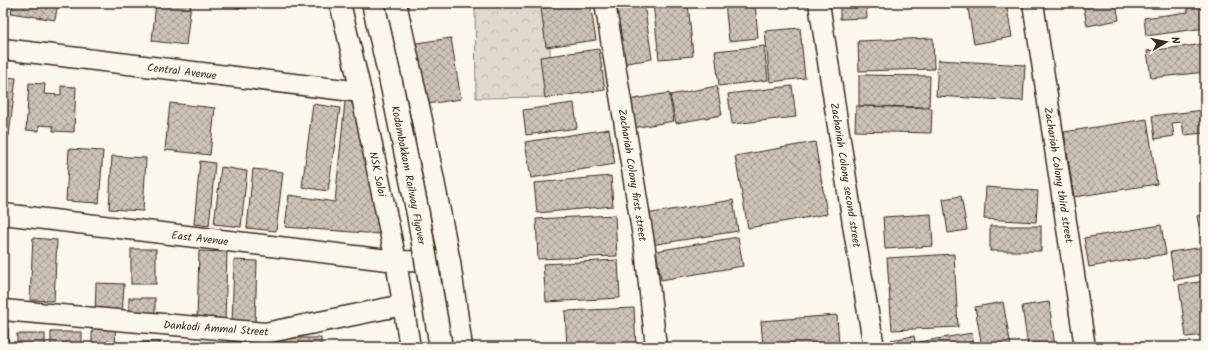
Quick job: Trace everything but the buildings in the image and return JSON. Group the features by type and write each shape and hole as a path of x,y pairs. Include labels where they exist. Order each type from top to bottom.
{"main road":[{"name":"Kodambakkam Railway Flyover","path":"373,3 418,214 441,347"}],"street":[{"name":"NSK Salai","path":"340,3 361,92 396,261 410,347"},
{"path":"396,3 422,120 450,262 462,347"},
{"name":"Zachariah Colony first street","path":"605,3 645,249 656,347"},
{"name":"Zachariah Colony second street","path":"820,3 855,237 874,347"},
{"name":"Zachariah Colony third street","path":"1032,3 1085,347"},
{"name":"Central Avenue","path":"3,49 361,92"},
{"name":"East Avenue","path":"3,214 396,261 450,262"},
{"name":"Dankodi Ammal Street","path":"3,310 265,333 403,305"}],"green space":[{"path":"475,3 547,3 553,97 476,98"}]}
